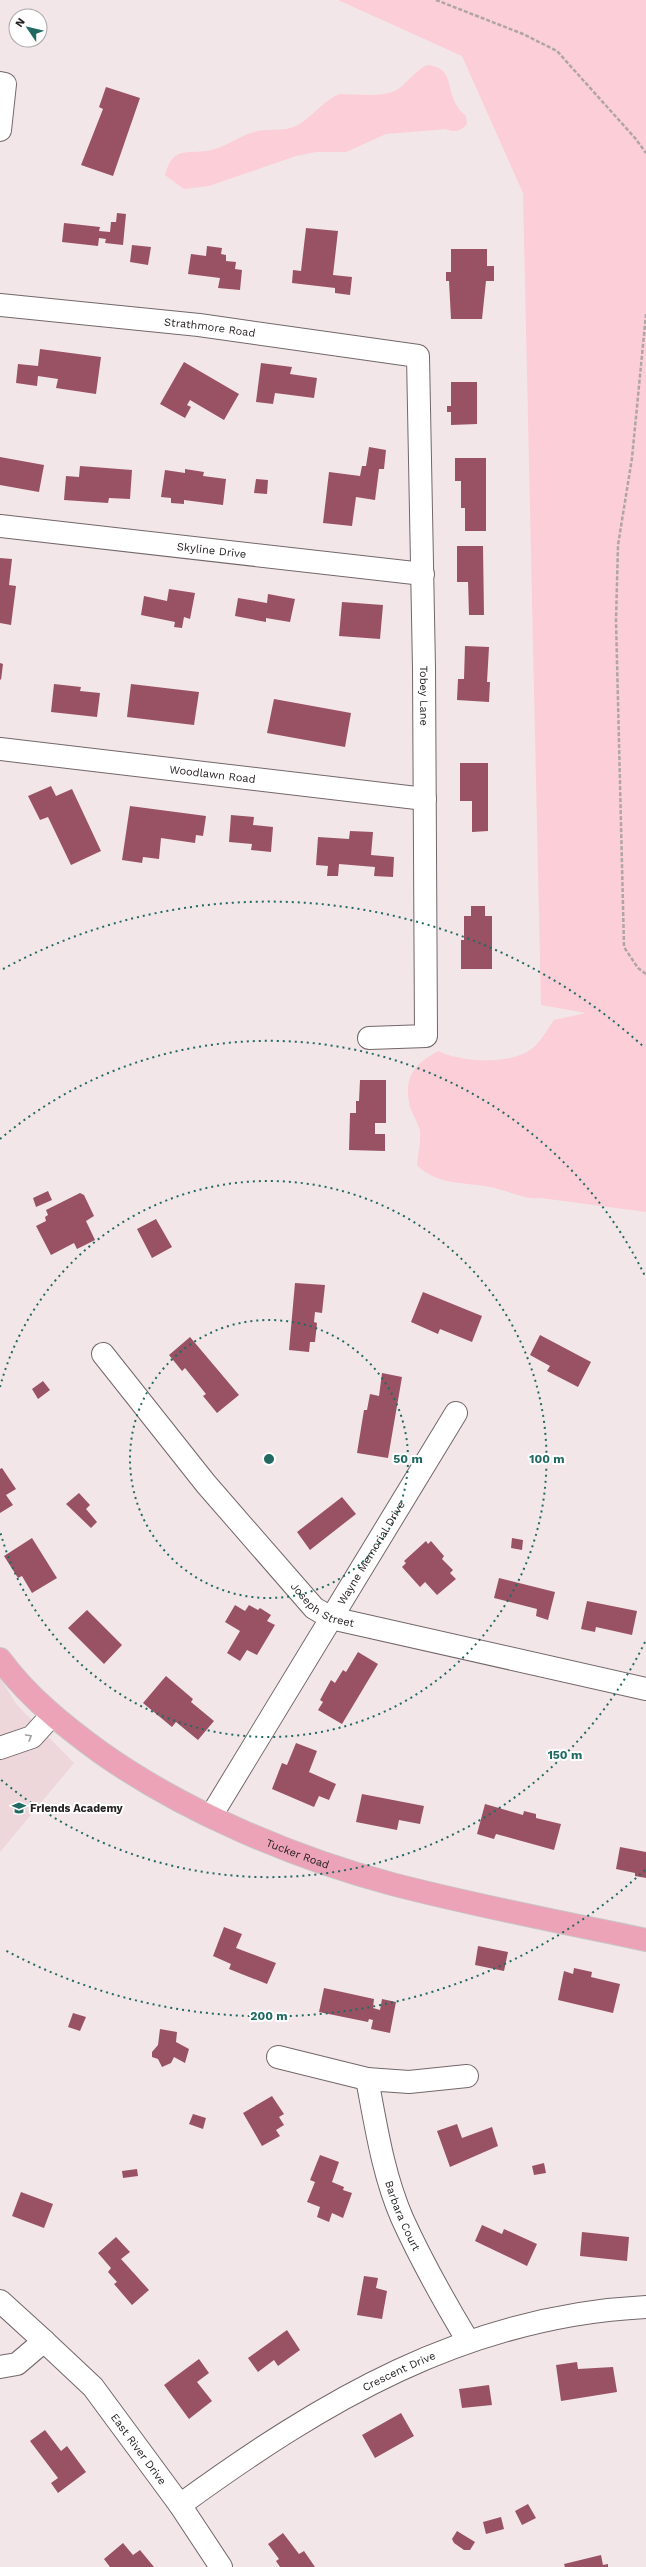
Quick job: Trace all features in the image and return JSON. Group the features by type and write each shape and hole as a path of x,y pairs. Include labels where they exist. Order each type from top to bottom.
{"main road":[{"name":"Tucker Road","path":"0,1659 52,1716 140,1778 211,1816 339,1868 385,1882 646,1940"}],"street":[{"path":"0,130 3,84"},
{"name":"Strathmore Road","path":"0,305 199,325 418,356"},
{"name":"Tobey Lane","path":"369,1038 426,1036 423,574 418,356"},
{"name":"Skyline Drive","path":"0,526 423,574"},
{"name":"Woodlawn Road","path":"0,749 425,799"},
{"name":"Joseph Street","path":"103,1354 206,1484 314,1608 331,1618 646,1689"},
{"name":"Wayne Memorial Drive","path":"211,1816 456,1413"},
{"path":"0,1748 32,1737 52,1716"},
{"path":"278,2057 367,2079 409,2082 467,2076"},
{"name":"Barbara Court","path":"367,2079 382,2154 402,2217 447,2306 468,2341"},
{"name":"East River Drive","path":"0,2300 92,2387 180,2505 221,2567"},
{"name":"Crescent Drive","path":"180,2505 258,2450 340,2400 396,2369 468,2341 578,2314 646,2307"},
{"path":"0,2367 17,2364 44,2341"}],"path":[{"path":"436,0 523,34 557,51 635,138 646,153"},
{"path":"646,314 632,458 618,545 616,620 624,948 638,968 646,974"}],"shaded area":[{"path":"338,0 646,0 646,1212 541,1198 528,1198 496,1188 451,1182 433,1176 417,1165 420,1131 410,1106 408,1084 410,1077 418,1065 438,1051 461,1058 475,1060 503,1059 516,1056 527,1052 536,1045 554,1020 586,1013 541,1005 523,193 462,56"},
{"path":"427,65 437,67 443,71 447,77 454,100 458,108 466,116 467,124 460,130 452,131 446,129 386,134 346,152 316,152 296,156 209,186 184,189 165,175 173,158 178,154 215,149 254,132 291,128 302,123 328,100 340,94 372,95 395,91"},
{"name":"Friends Academy","path":"0,1678 17,1705 74,1763 0,1852"}],"building":[{"path":"106,87 140,98 113,176 81,165 103,109 99,107"},
{"path":"117,213 126,214 123,245 105,243 106,239 99,238 98,246 62,242 64,223 100,227 99,231 110,232 111,222 116,222"},
{"path":"306,228 338,231 333,275 352,277 350,295 335,293 335,288 292,283 293,270 301,271"},
{"path":"132,245 151,247 148,265 130,262"},
{"path":"207,246 222,248 221,254 226,255 226,261 236,262 235,269 242,270 240,290 218,288 220,278 188,274 191,254 206,256"},
{"path":"451,249 487,249 487,266 494,266 494,281 486,281 482,319 451,319 449,281 446,281 446,272 451,272"},
{"path":"40,349 101,357 96,394 56,388 58,379 38,376 37,386 16,383 18,364 38,366"},
{"path":"184,362 239,394 224,420 190,400 187,405 191,407 185,418 160,404"},
{"path":"261,363 292,367 290,374 317,378 314,398 275,393 273,404 256,402"},
{"path":"451,382 477,382 477,424 451,425 451,412 447,412 447,406 451,406"},
{"path":"369,447 386,450 384,469 379,469 375,500 356,497 352,526 323,523 329,472 360,476 362,466 366,466"},
{"path":"0,457 44,465 39,492 0,485"},
{"path":"455,458 486,458 486,531 465,531 465,508 461,508 461,481 455,481"},
{"path":"80,466 132,470 130,499 109,498 108,503 64,500 66,476 79,477"},
{"path":"185,469 204,472 203,476 226,479 223,505 184,500 184,504 171,503 171,498 161,497 165,470 185,473"},
{"path":"256,479 268,480 267,494 254,493"},
{"path":"457,546 483,546 484,615 469,615 468,582 457,582"},
{"path":"0,558 12,559 9,585 16,586 11,625 0,623"},
{"path":"169,589 195,593 190,619 184,617 182,628 174,627 175,622 141,615 144,596 167,601"},
{"path":"268,594 295,599 290,622 266,618 266,622 235,616 238,598 267,603"},
{"path":"342,602 383,605 380,639 339,636"},
{"path":"465,646 489,647 487,682 490,682 489,702 457,700 458,679 464,679"},
{"path":"0,663 3,664 1,680 0,679"},
{"path":"54,684 81,687 80,691 100,693 97,717 51,712"},
{"path":"131,684 199,692 194,725 127,717"},
{"path":"274,699 351,713 345,747 267,733"},
{"path":"460,763 488,763 488,831 472,832 472,801 460,801"},
{"path":"51,786 56,796 72,789 101,851 71,865 48,817 40,820 28,796"},
{"path":"130,806 206,816 203,836 196,835 195,843 161,838 159,859 143,857 142,863 122,860"},
{"path":"231,815 254,817 253,825 273,827 271,852 251,850 252,844 229,842"},
{"path":"350,831 373,832 371,855 394,857 393,877 374,876 375,867 339,864 338,876 327,876 328,866 316,865 318,837 349,839"},
{"path":"471,906 485,906 485,916 492,916 492,969 461,969 461,940 464,940 464,916 471,916"},
{"path":"360,1080 386,1080 386,1123 375,1123 375,1134 385,1134 385,1151 349,1150 350,1113 356,1113 356,1101 359,1101"},
{"path":"48,1191 52,1200 36,1207 33,1198"},
{"path":"80,1193 84,1195 94,1216 86,1221 95,1240 77,1249 74,1243 51,1255 36,1226 46,1221 45,1217 48,1215 46,1210"},
{"path":"156,1219 172,1247 152,1258 137,1229"},
{"path":"295,1283 325,1285 322,1313 315,1312 314,1322 317,1323 315,1342 310,1342 309,1352 289,1350"},
{"path":"423,1292 482,1316 472,1342 440,1329 438,1334 411,1322"},
{"path":"540,1335 591,1362 578,1387 547,1371 550,1366 530,1355"},
{"path":"190,1337 239,1395 217,1413 203,1396 206,1394 185,1368 182,1371 169,1355"},
{"path":"382,1373 402,1377 388,1458 357,1453 364,1410 367,1410 370,1394 379,1396"},
{"path":"43,1381 50,1390 38,1399 32,1389"},
{"path":"2,1468 16,1489 6,1495 13,1505 0,1513 0,1469"},
{"path":"79,1493 90,1505 86,1509 97,1522 91,1528 66,1504"},
{"path":"342,1497 356,1514 310,1550 297,1532"},
{"path":"32,1538 57,1578 32,1593 22,1576 18,1578 4,1556"},
{"path":"512,1538 523,1540 522,1550 511,1548"},
{"path":"426,1541 428,1544 431,1541 444,1556 442,1559 453,1570 450,1573 456,1579 437,1595 425,1582 420,1587 402,1567 406,1563 404,1561"},
{"path":"499,1578 555,1592 548,1620 536,1616 537,1609 494,1598"},
{"path":"587,1601 637,1611 632,1635 596,1627 595,1632 581,1629"},
{"path":"235,1605 245,1611 249,1605 258,1610 260,1608 271,1615 267,1621 275,1625 257,1655 247,1650 240,1661 227,1653 240,1631 225,1622"},
{"path":"87,1610 122,1645 104,1664 68,1628"},
{"path":"358,1652 378,1664 342,1724 318,1710 323,1702 320,1700 331,1680 335,1683 343,1670 346,1672"},
{"path":"166,1676 193,1699 191,1702 214,1721 198,1740 176,1722 172,1727 143,1703"},
{"path":"296,1743 317,1751 309,1772 336,1784 329,1800 319,1796 314,1807 272,1789 282,1763 287,1765"},
{"path":"362,1794 424,1806 420,1824 399,1820 397,1830 356,1822"},
{"path":"485,1804 523,1815 524,1811 536,1814 536,1818 561,1824 554,1850 496,1834 494,1839 477,1834"},
{"path":"620,1847 646,1852 646,1878 635,1876 635,1873 616,1869"},
{"path":"224,1927 242,1934 236,1948 276,1963 267,1984 229,1969 231,1964 213,1956"},
{"path":"478,1946 508,1952 504,1971 475,1965"},
{"path":"574,1968 592,1972 591,1977 620,1984 613,2013 558,2000 564,1971 573,1974"},
{"path":"324,1988 374,1999 373,2008 380,2010 382,1999 396,2002 390,2033 371,2029 373,2020 369,2019 368,2022 319,2012"},
{"path":"73,2013 86,2017 80,2031 68,2027"},
{"path":"160,2029 177,2032 176,2042 189,2049 185,2063 174,2057 171,2063 162,2067 158,2059 152,2057 152,2052 158,2045"},
{"path":"272,2096 284,2114 279,2117 284,2125 276,2130 280,2136 262,2146 243,2113"},
{"path":"193,2114 206,2118 203,2129 189,2124"},
{"path":"457,2124 462,2138 492,2127 498,2146 450,2167 437,2131"},
{"path":"320,2155 339,2162 332,2182 344,2187 343,2190 352,2193 343,2218 332,2213 329,2222 317,2217 320,2207 307,2202 315,2182 310,2180"},
{"path":"544,2163 546,2173 534,2175 532,2166"},
{"path":"137,2169 138,2176 123,2178 122,2171"},
{"path":"21,2192 53,2204 44,2228 12,2216"},
{"path":"482,2225 502,2234 504,2229 537,2244 527,2266 475,2241"},
{"path":"582,2232 629,2237 627,2261 580,2256"},
{"path":"116,2237 130,2252 121,2259 149,2290 132,2305 114,2284 117,2282 108,2272 111,2268 98,2253"},
{"path":"364,2276 378,2278 376,2288 387,2291 382,2319 357,2315"},
{"path":"287,2330 300,2350 278,2366 274,2360 258,2372 248,2358"},
{"path":"199,2359 209,2373 197,2382 212,2401 189,2419 164,2385"},
{"path":"577,2362 578,2369 613,2367 617,2392 561,2401 556,2365"},
{"path":"489,2385 492,2405 462,2408 459,2389"},
{"path":"401,2413 414,2436 375,2458 362,2435"},
{"path":"45,2430 61,2451 67,2446 86,2472 58,2493 51,2483 58,2478 30,2441"},
{"path":"528,2504 536,2518 522,2525 515,2511"},
{"path":"501,2517 504,2529 486,2534 483,2522"},
{"path":"457,2531 475,2542 470,2550 464,2550 454,2543 452,2539"},
{"path":"283,2533 299,2554 304,2551 315,2567 280,2567 276,2561 279,2559 268,2544"},
{"path":"123,2543 133,2555 140,2550 154,2567 110,2567 104,2559"},
{"path":"601,2555 603,2565 608,2564 608,2567 565,2567 564,2564"}],"place":[{"name":"Friends Academy","path":"19,1808"}]}
